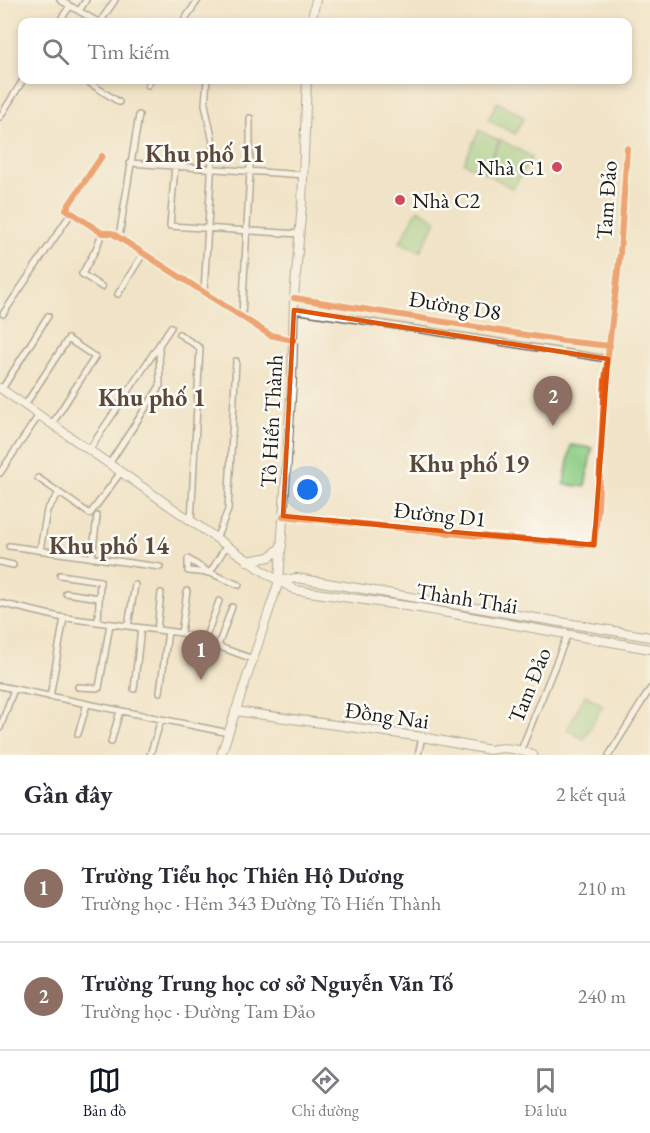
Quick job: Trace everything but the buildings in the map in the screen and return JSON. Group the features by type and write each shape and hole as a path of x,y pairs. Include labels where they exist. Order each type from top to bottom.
{"main road":[{"path":"312,18 316,0"},
{"name":"Tô Hiến Thành","path":"221,755 279,580 294,298 304,175 307,84"},
{"name":"Thành Thái","path":"1,389 226,546 295,590 420,608 650,649"},
{"path":"248,561 270,557 282,546"},
{"name":"Thành Thái","path":"279,580 297,578 650,637"},
{"path":"420,608 422,598"},
{"path":"568,633 571,623"},
{"name":"Đồng Nai","path":"236,711 422,737 504,752 521,750 533,755"}],"street":[{"path":"60,0 92,18"},
{"path":"79,11 86,0"},
{"path":"102,18 114,0"},
{"path":"186,18 198,0"},
{"path":"62,18 70,6"},
{"path":"0,117 21,84"},
{"path":"91,84 119,102"},
{"path":"204,292 213,143 205,104 207,84"},
{"path":"119,237 139,115"},
{"path":"242,317 250,171 250,118"},
{"name":"Tam Đảo","path":"594,545 608,358 620,254 627,148"},
{"path":"3,314 102,156"},
{"path":"130,163 304,175"},
{"path":"174,166 170,226 300,234"},
{"path":"69,210 102,233 111,233 119,237 270,335 293,340"},
{"path":"102,233 82,274 102,287"},
{"path":"118,294 143,254"},
{"name":"Đường D8","path":"294,298 564,341 610,346"},
{"name":"Đường D8","path":"294,310 608,358"},
{"path":"1,389 48,316"},
{"path":"459,335 460,324"},
{"path":"89,450 171,327"},
{"path":"179,334 200,348 191,522"},
{"path":"25,405 68,339 95,357 52,424"},
{"path":"562,351 564,341"},
{"path":"109,464 160,386 159,345"},
{"path":"216,539 228,510 236,361"},
{"path":"0,473 39,415"},
{"path":"0,457 7,462"},
{"path":"38,478 90,514 121,472"},
{"path":"40,550 47,510 59,493"},
{"path":"92,558 97,516"},
{"name":"Đường D1","path":"283,516 488,537 594,545"},
{"path":"9,546 160,567"},
{"path":"226,546 210,573 239,585"},
{"path":"0,562 13,565"},
{"path":"60,575 100,580 98,622"},
{"path":"128,626 135,585"},
{"path":"181,633 187,591"},
{"path":"66,593 99,598"},
{"path":"157,630 161,593"},
{"path":"204,642 219,601"},
{"path":"0,603 64,618 181,633 253,659"},
{"path":"218,646 232,608"},
{"path":"50,697 64,618"},
{"path":"78,687 99,688 110,624"},
{"path":"134,689 141,628"},
{"path":"160,692 168,632"},
{"name":"Tam Đảo","path":"521,750 568,633"},
{"path":"0,686 229,733"},
{"path":"0,728 14,689"},
{"path":"609,755 650,689"},
{"path":"78,734 87,705"},
{"path":"111,742 120,711"},
{"path":"150,755 161,720"},
{"path":"418,755 422,737"}],"highlighted area":[{"path":"294,310 608,359 594,545 283,516"}],"green space":[{"path":"497,102 524,117 515,134 488,120"},
{"path":"479,130 499,141 483,172 464,163"},
{"path":"501,140 532,157 513,189 484,172"},
{"path":"418,209 437,220 420,252 400,242"},
{"path":"571,445 592,448 585,487 564,484"},
{"path":"585,695 603,705 584,739 567,730"}],"cycle path":[{"path":"283,516 488,537 594,545 605,380 620,254 627,148"},
{"path":"102,156 66,209 102,233 115,235 270,335 293,340"},
{"path":"294,298 564,341 610,346"}],"place":[{"name":"Nhà C1","path":"557,167"},
{"name":"Nhà C2","path":"400,200"},
{"name":"Trường Trung học cơ sở Nguyễn Văn Tố","path":"553,426"},
{"name":"Trường Tiểu học Thiên Hộ Dương","path":"201,680"}],"district":[{"name":"Khu phố 11","path":"205,154"},
{"name":"Khu phố 1","path":"152,398"},
{"name":"Khu phố 19","path":"469,464"},
{"name":"Khu phố 14","path":"109,546"}]}
